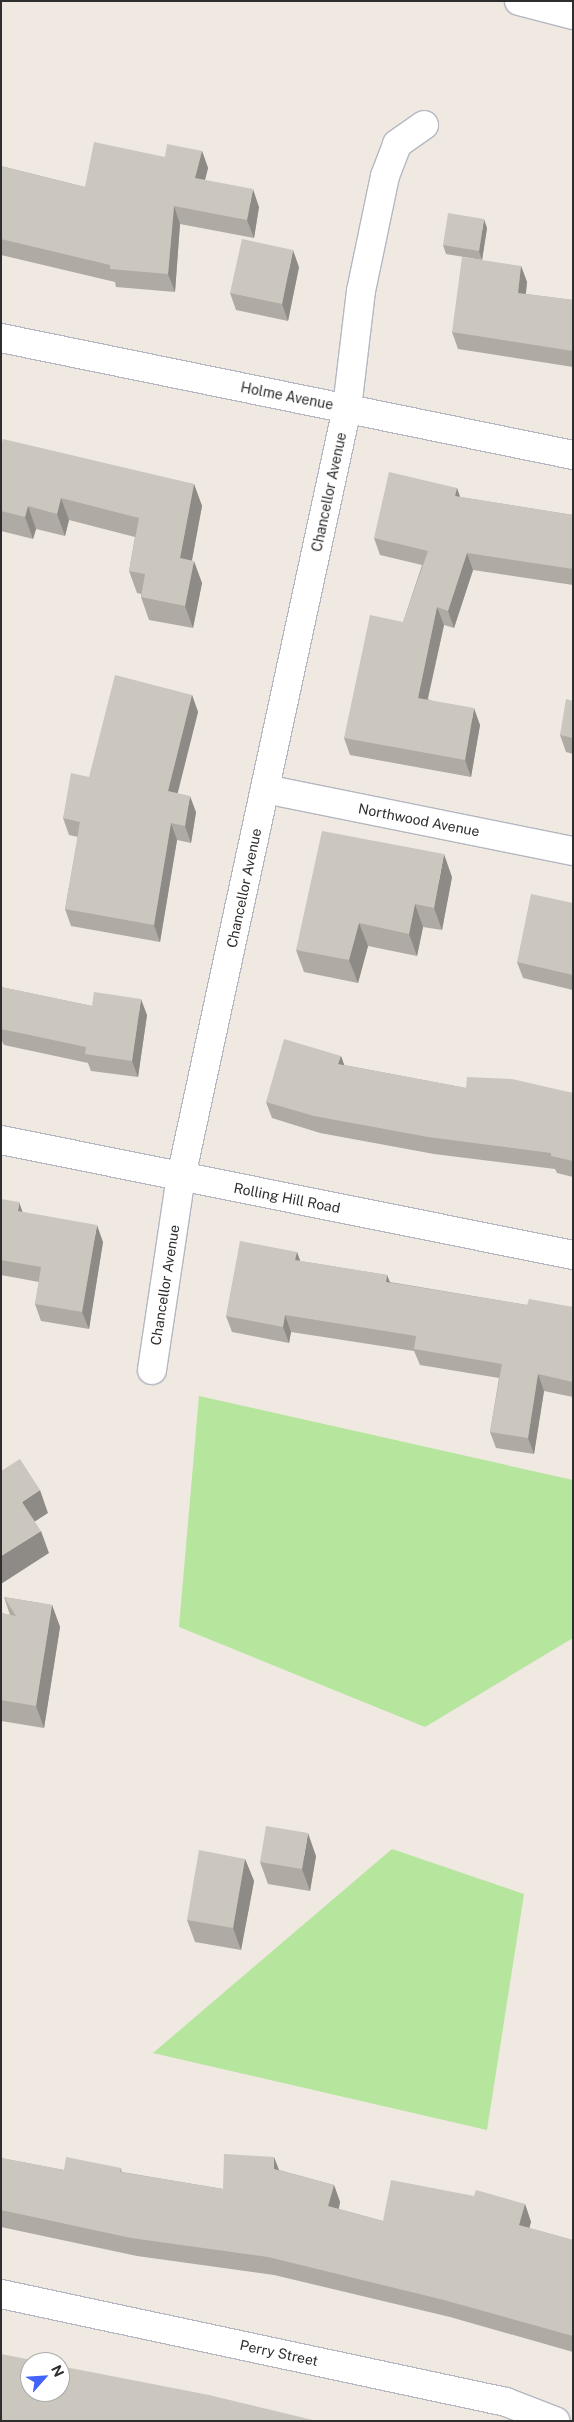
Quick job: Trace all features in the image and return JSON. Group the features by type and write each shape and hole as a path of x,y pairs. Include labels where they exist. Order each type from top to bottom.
{"street":[{"path":"519,1 573,15"},
{"name":"Chancellor Avenue","path":"152,1370 181,1177 347,408 361,291 385,176 397,144 424,125"},
{"name":"Holme Avenue","path":"1,338 573,455"},
{"name":"Northwood Avenue","path":"265,789 573,850"},
{"name":"Rolling Hill Road","path":"1,1140 573,1255"},
{"name":"Perry Street","path":"1,2294 506,2402 555,2421"}],"green space":[{"path":"199,1396 573,1480 573,1638 425,1727 179,1627"},
{"path":"392,1849 524,1894 487,2130 153,2053"}],"building":[{"path":"94,142 165,157 167,144 202,151 195,178 253,189 247,220 174,206 168,274 110,269 110,265 1,239 1,166 85,187"},
{"path":"448,213 484,219 479,251 443,245"},
{"path":"242,239 293,250 282,304 230,293"},
{"path":"462,257 521,266 518,293 573,300 573,351 452,332"},
{"path":"3,439 194,484 180,558 194,561 185,606 141,597 145,574 129,571 139,518 61,498 57,514 28,506 25,517 1,511 1,446"},
{"path":"389,472 457,488 455,496 573,515 573,569 467,553 448,611 437,607 418,698 474,708 465,760 344,738 370,615 403,622 428,551 374,538"},
{"path":"115,675 192,695 168,791 190,796 185,826 171,823 154,925 65,909 80,822 63,818 71,773 89,777"},
{"path":"566,699 573,701 573,738 560,735"},
{"path":"322,831 444,854 434,908 415,904 409,934 359,923 349,960 296,950"},
{"path":"531,894 573,903 573,975 517,962"},
{"path":"1,987 92,1006 94,992 141,999 132,1061 85,1054 86,1047 1,1029"},
{"path":"284,1039 341,1056 338,1064 466,1088 467,1077 512,1079 573,1093 573,1161 551,1156 551,1153 428,1137 314,1116 266,1102"},
{"path":"1,1199 19,1202 18,1211 97,1225 82,1312 35,1304 41,1267 1,1260"},
{"path":"240,1241 297,1252 295,1260 387,1275 386,1282 527,1305 529,1299 573,1307 573,1382 538,1374 528,1438 490,1432 502,1364 414,1349 416,1336 285,1315 283,1327 226,1316"},
{"path":"20,1459 40,1490 22,1502 41,1531 1,1556 1,1471"},
{"path":"4,1597 52,1605 36,1706 1,1700 1,1613 16,1616"},
{"path":"266,1826 308,1833 302,1869 260,1862"},
{"path":"199,1850 245,1859 233,1928 187,1920"},
{"path":"224,2154 274,2157 274,2169 334,2185 328,2206 383,2221 391,2180 474,2196 476,2190 525,2204 519,2225 573,2240 573,2336 444,2300 268,2257 131,2238 1,2210 1,2158 64,2170 66,2157 121,2168 120,2172 223,2189"},
{"path":"1,2354 20,2358 20,2402 70,2402 70,2368 209,2395 317,2421 1,2421"}]}
